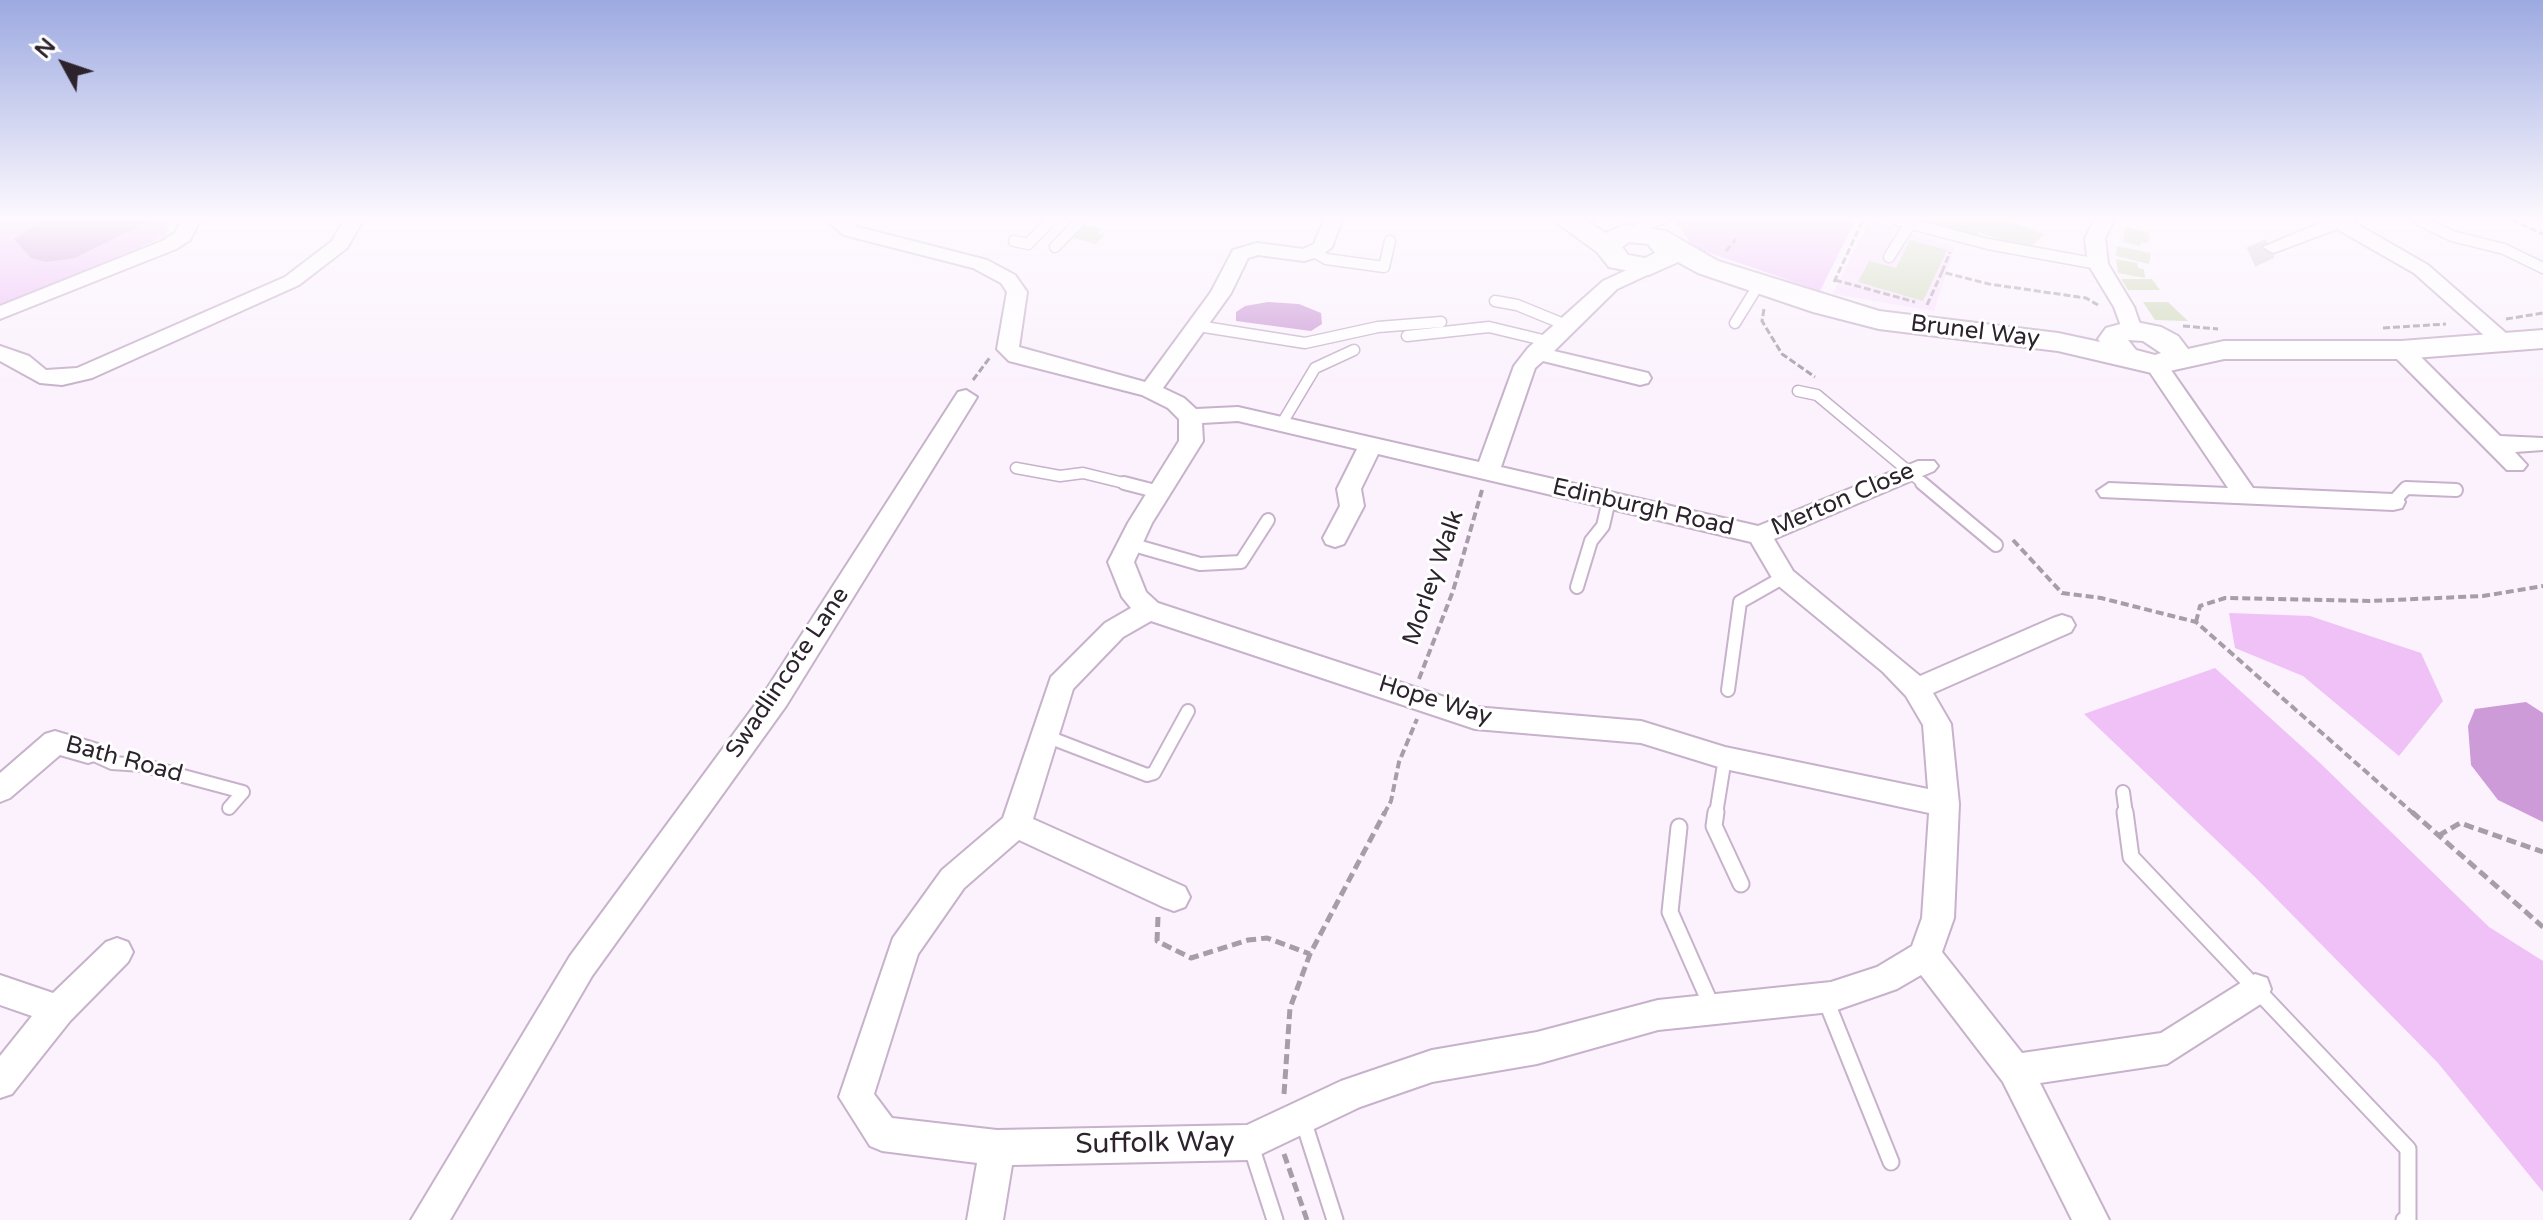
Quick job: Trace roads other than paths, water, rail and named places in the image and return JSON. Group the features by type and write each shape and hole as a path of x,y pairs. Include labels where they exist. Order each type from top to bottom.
{"street":[{"path":"0,313 90,277"},
{"path":"0,353 21,361 40,376 62,378 84,373 297,277"},
{"path":"1004,277 1017,292 1008,349 1031,363 1150,390 1176,403 1190,417 1191,441 1121,562 1135,597 1149,610 1114,630 1061,684 1016,825 1167,894"},
{"path":"1150,390 1198,326 1227,277"},
{"path":"1488,471 1525,366 1566,325 1599,277"},
{"name":"Brunel Way","path":"1744,277 1759,284 1829,293 1907,324 2058,342 2125,330 2185,341 2268,348"},
{"path":"2103,277 2125,330 2174,347 2176,353 2164,363 2246,496"},
{"path":"2430,277 2494,332"},
{"name":"Brunel Way","path":"2164,363 2224,350 2494,332 2543,339"},
{"path":"2391,339 2515,465"},
{"path":"1542,347 1640,378"},
{"name":"Swadlincote Lane","path":"429,1220 581,966 776,698 966,397"},
{"name":"Edinburgh Road","path":"1190,417 1238,414 1760,535 1784,577 1857,634 1916,689 1937,724 1944,804"},
{"path":"2493,444 2540,444"},
{"path":"1335,538 1352,506 1349,489 1370,446"},
{"name":"Merton Close","path":"1760,535 1918,469"},
{"path":"2109,491 2393,502"},
{"name":"Hope Way","path":"1149,610 1475,718 1641,732 1725,758 1944,804"},
{"path":"1916,689 2062,625"},
{"name":"Bath Road","path":"0,790 55,742 88,752"},
{"path":"1944,804 1938,918 1925,955 2015,1070 2091,1220"},
{"name":"Suffolk Way","path":"1016,825 953,879 904,948 856,1097 882,1134 997,1148 1249,1142 1353,1093 1432,1066 1537,1048 1658,1015 1825,997 1886,979 1925,955"},
{"path":"0,1082 58,1010 117,952"},
{"path":"2015,1070 2167,1048 2255,989"},
{"path":"0,990 58,1010"},
{"path":"985,1220 997,1148"}],"lane":[{"path":"1735,323 1759,284"},
{"path":"1495,301 1517,305 1566,325"},
{"path":"1198,326 1305,343 1378,327 1441,322"},
{"path":"1407,336 1489,327 1542,347"},
{"path":"1281,425 1315,368 1354,350"},
{"path":"1798,391 1817,395 1918,469 1996,545"},
{"path":"1016,468 1060,476 1083,473 1159,492"},
{"path":"2393,502 2406,488 2456,490"},
{"path":"1577,587 1591,541 1603,526 1609,500"},
{"path":"1130,544 1200,564 1241,562 1268,520"},
{"path":"1728,690 1740,602 1784,577"},
{"path":"1043,735 1147,775 1154,773 1188,711"},
{"name":"Bath Road","path":"88,752 112,763 142,765 243,792 229,808"},
{"path":"1725,758 1714,826 1741,884"},
{"path":"2123,792 2131,857 2408,1149 2408,1219 2404,1220"},
{"path":"1679,827 1670,912 1713,1010"},
{"path":"1825,997 1891,1162"},
{"path":"1293,1123 1335,1220"},
{"path":"1249,1142 1275,1220"}]}
